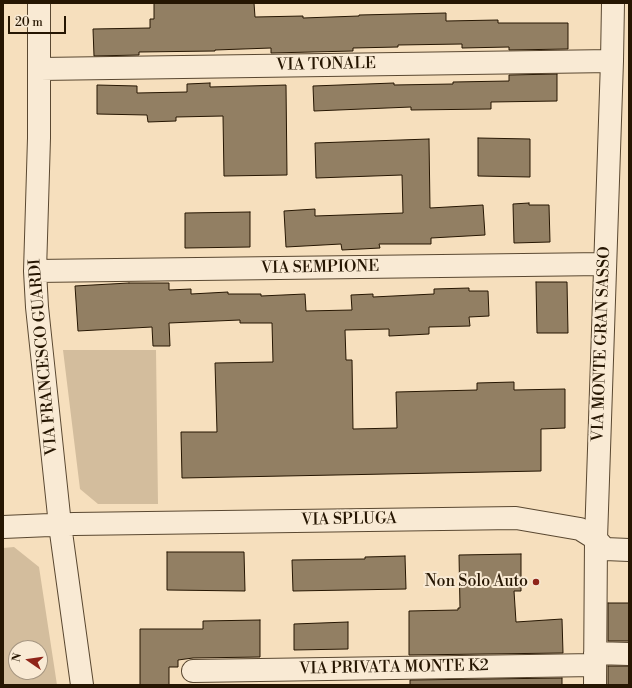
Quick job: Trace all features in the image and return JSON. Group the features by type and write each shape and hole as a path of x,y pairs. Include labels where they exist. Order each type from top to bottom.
{"street":[{"name":"VIA FRANCESCO GUARDI","path":"39,3 39,138 35,271 37,307 60,525 82,685"},
{"name":"VIA MONTE GRAN SASSO","path":"595,668 596,539 604,264 618,49 613,3"},
{"name":"VIA TONALE","path":"40,70 618,49"},
{"name":"VIA SEMPIONE","path":"35,271 604,264"},
{"name":"VIA SPLUGA","path":"3,527 510,518 580,529 596,539 605,549 629,550"},
{"name":"VIA PRIVATA MONTE K2","path":"188,678 595,668 629,654"}],"shaded area":[{"path":"63,350 156,350 158,504 98,504 80,489"},
{"path":"14,547 39,567 57,685 3,685 3,548"}],"building":[{"path":"154,3 254,3 255,17 303,16 303,18 446,13 446,21 498,20 498,23 568,23 568,49 509,50 509,47 462,48 462,44 398,45 398,47 353,48 353,51 271,53 271,48 215,51 139,52 139,55 94,56 93,29 150,28 150,19 154,19"},
{"path":"557,74 557,101 491,102 491,109 411,110 411,107 314,111 313,86 394,83 394,85 453,84 453,82 509,81 509,75"},
{"path":"210,83 210,87 286,85 287,175 224,176 223,116 176,117 176,121 148,122 147,115 97,114 97,85 137,86 137,93 187,92 187,84"},
{"path":"478,138 530,139 530,177 478,176"},
{"path":"429,139 430,208 483,205 485,235 431,238 431,244 379,244 380,248 342,250 341,244 286,247 284,211 315,209 315,216 403,213 402,175 316,178 315,143"},
{"path":"529,203 529,205 549,205 550,242 514,243 513,204"},
{"path":"250,212 250,247 185,248 185,213"},
{"path":"536,282 567,282 568,333 537,333"},
{"path":"129,283 169,283 169,290 191,289 191,294 228,292 228,294 261,294 261,296 305,294 306,311 352,310 351,295 373,294 373,297 434,294 434,289 469,288 469,291 488,291 489,316 469,317 470,326 429,327 429,334 389,336 389,329 345,330 346,360 352,360 353,429 397,428 396,392 477,390 477,383 514,382 514,390 565,389 565,428 541,429 541,471 182,478 181,432 217,432 215,363 273,362 272,323 240,323 240,320 169,323 170,346 153,346 152,327 78,331 75,286"},
{"path":"167,552 244,552 245,591 167,590"},
{"path":"521,554 521,591 514,591 516,622 562,619 563,653 409,655 409,611 458,610 458,608 460,608 459,555"},
{"path":"405,556 406,589 293,591 292,560 365,559 365,557"},
{"path":"608,603 629,603 629,641 608,641"},
{"path":"260,620 260,657 193,658 178,660 178,667 169,667 169,685 140,685 140,629 203,629 203,621"},
{"path":"348,622 348,649 294,650 294,624"},
{"path":"608,666 629,666 629,685 608,685"},
{"path":"562,678 562,685 410,685 410,680"}],"place":[{"name":"Non Solo Auto","path":"536,582"}]}
